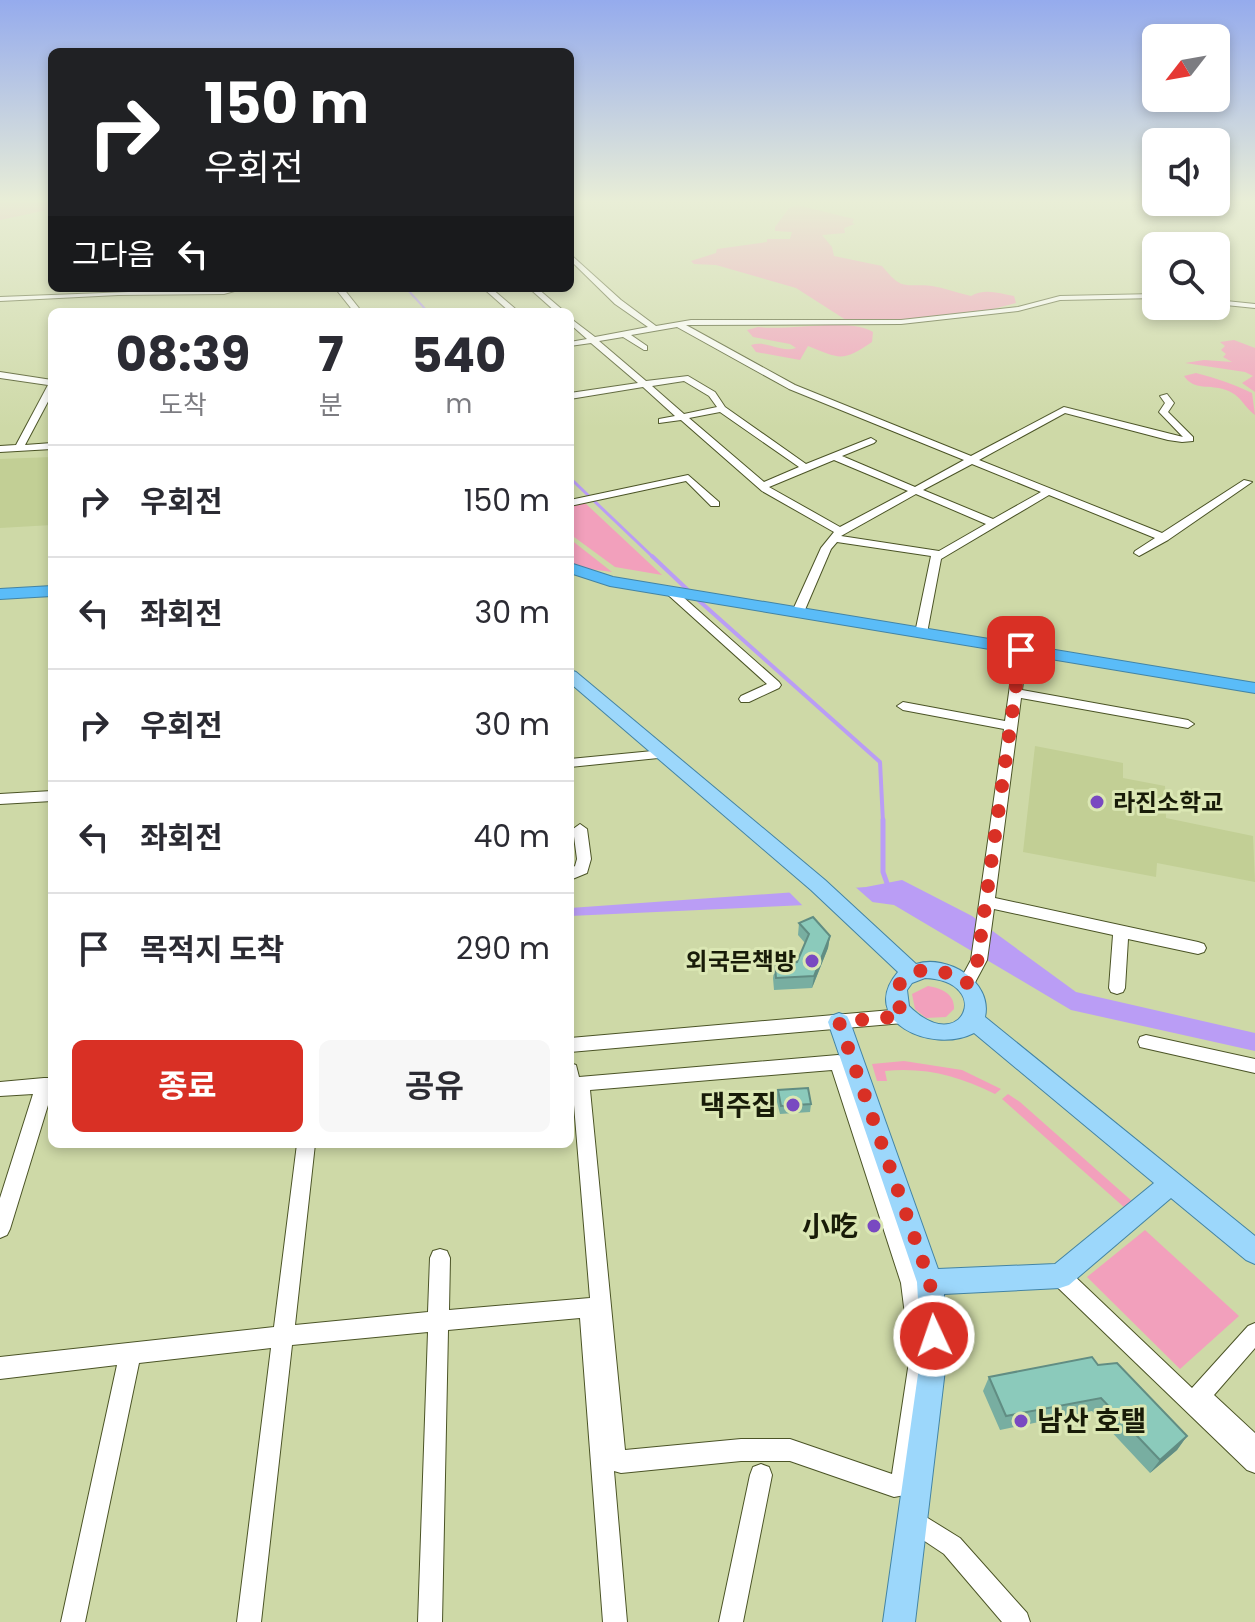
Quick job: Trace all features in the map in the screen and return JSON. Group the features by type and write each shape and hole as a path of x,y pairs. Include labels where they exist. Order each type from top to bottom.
{"highway":[{"path":"574,569 610,581 1255,688"},
{"path":"574,584 610,581"},
{"path":"0,594 48,591"}],"main road":[{"path":"574,678 818,885 912,973"},
{"path":"937,970 966,984 976,999 974,1020 965,1028 939,1033 926,1031 903,1016 895,996 902,978 912,973 937,970"},
{"path":"974,1020 1255,1252"},
{"path":"839,1022 930,1282 934,1353 899,1622"},
{"path":"930,1282 1060,1276 1171,1183"}],"street":[{"path":"592,277 618,302 654,328"},
{"path":"0,299 147,292 224,292"},
{"path":"342,292 355,308"},
{"path":"492,292 510,308"},
{"path":"538,292 556,308"},
{"path":"574,343 678,324 889,323 1018,309 1060,298 1142,296"},
{"path":"1230,303 1255,306"},
{"path":"574,324 762,486 836,535 939,554"},
{"path":"678,324 792,387 1164,538"},
{"path":"624,334 644,348"},
{"path":"0,375 48,384"},
{"path":"574,395 685,378 712,394 722,409 807,469"},
{"path":"19,448 48,393"},
{"path":"798,612 836,535 1064,410 1185,441 1190,439 1189,434 1163,412 1170,403 1164,396"},
{"path":"662,421 722,409"},
{"path":"762,486 871,441"},
{"path":"0,449 48,446"},
{"path":"836,457 993,523"},
{"path":"574,502 688,478 715,504"},
{"path":"1139,553 1247,482"},
{"path":"921,633 933,565 939,554 1049,491"},
{"path":"676,592 775,685 745,699"},
{"path":"966,984 979,960 1021,650"},
{"path":"1016,693 1188,724"},
{"path":"903,706 1011,726"},
{"path":"574,763 663,754"},
{"path":"0,799 48,796"},
{"path":"574,873 582,869 584,859 580,829"},
{"path":"987,902 1198,948"},
{"path":"1117,988 1121,931"},
{"path":"574,1045 903,1016"},
{"path":"1146,1042 1255,1066"},
{"path":"838,1062 911,1283 920,1355 902,1486 894,1486 790,1450 741,1450 621,1462 615,1460 581,1084 838,1062"},
{"path":"0,1089 48,1085 0,1229"},
{"path":"574,1112 584,1218"},
{"path":"249,1622 306,1148"},
{"path":"430,1622 440,1258"},
{"path":"1060,1276 1255,1462"},
{"path":"0,1368 438,1320 589,1307 615,1622"},
{"path":"1255,1333 1199,1396 1255,1448"},
{"path":"73,1622 130,1354"},
{"path":"731,1622 761,1475"},
{"path":"912,1520 952,1546 1018,1622"}],"shaded area":[{"path":"757,277 892,277 904,285 932,286 971,296 986,292 1014,296 1016,303 993,309 903,320 846,320 796,288"},
{"path":"850,325 873,332 872,342 847,356 834,356 808,346 800,360 756,352 751,345 796,348 753,337 747,330 758,327"},
{"path":"1234,340 1255,348 1255,392 1242,383 1253,376 1245,372 1185,363 1204,360 1232,362 1223,357 1226,354 1221,350 1225,346 1220,342"},
{"path":"1196,373 1252,393 1255,415 1231,392 1193,384 1184,376"},
{"path":"48,457 48,525 0,528 0,459"},
{"path":"585,503 662,575 615,567 574,537 574,505"},
{"path":"574,542 612,572 574,564"},
{"name":"라진소학교","path":"1035,746 1123,763 1123,778 1165,786 1166,818 1253,836 1255,882 1157,863 1156,877 1023,852"},
{"path":"902,880 972,916 1076,992 1255,1033 1255,1051 1071,1010 894,905 872,902 574,916 574,908 866,887"},
{"path":"928,986 942,990 952,999 954,1009 946,1017 926,1018 915,1009 912,994"},
{"path":"904,1061 962,1070 1001,1089 995,1094 955,1078 914,1070 885,1071 887,1081 877,1081 872,1064"},
{"path":"1008,1094 1133,1202 1125,1208 1002,1099"},
{"path":"1145,1230 1239,1316 1180,1369 1087,1277"}],"pier":[{"path":"852,884 877,906 806,909 784,887"}],"building":[{"path":"813,917 830,936 814,976 776,978 775,966 797,962 809,934 799,923"},
{"path":"808,1088 811,1104 781,1106 778,1090"},
{"name":"남산 호탤","path":"1092,1357 1098,1365 1117,1363 1187,1436 1160,1460 1101,1398 1006,1416 989,1377"}],"waterway":[{"path":"410,292 424,308"},
{"path":"574,482 654,558"},
{"path":"652,556 690,592"},
{"path":"696,598 880,762 883,822"},
{"path":"883,822 883,872 888,886"}],"place":[{"name":"라진소학교","path":"1097,802"},
{"name":"외국믄책방","path":"812,961"},
{"name":"댁주집","path":"793,1105"},
{"name":"小吃","path":"874,1226"},
{"name":"남산 호탤","path":"1021,1421"}],"route":[{"path":"934,1336 930,1282 839,1022 903,1016 897,1006 897,986 902,978 912,973 937,970 966,984 976,971 1021,650"}]}
